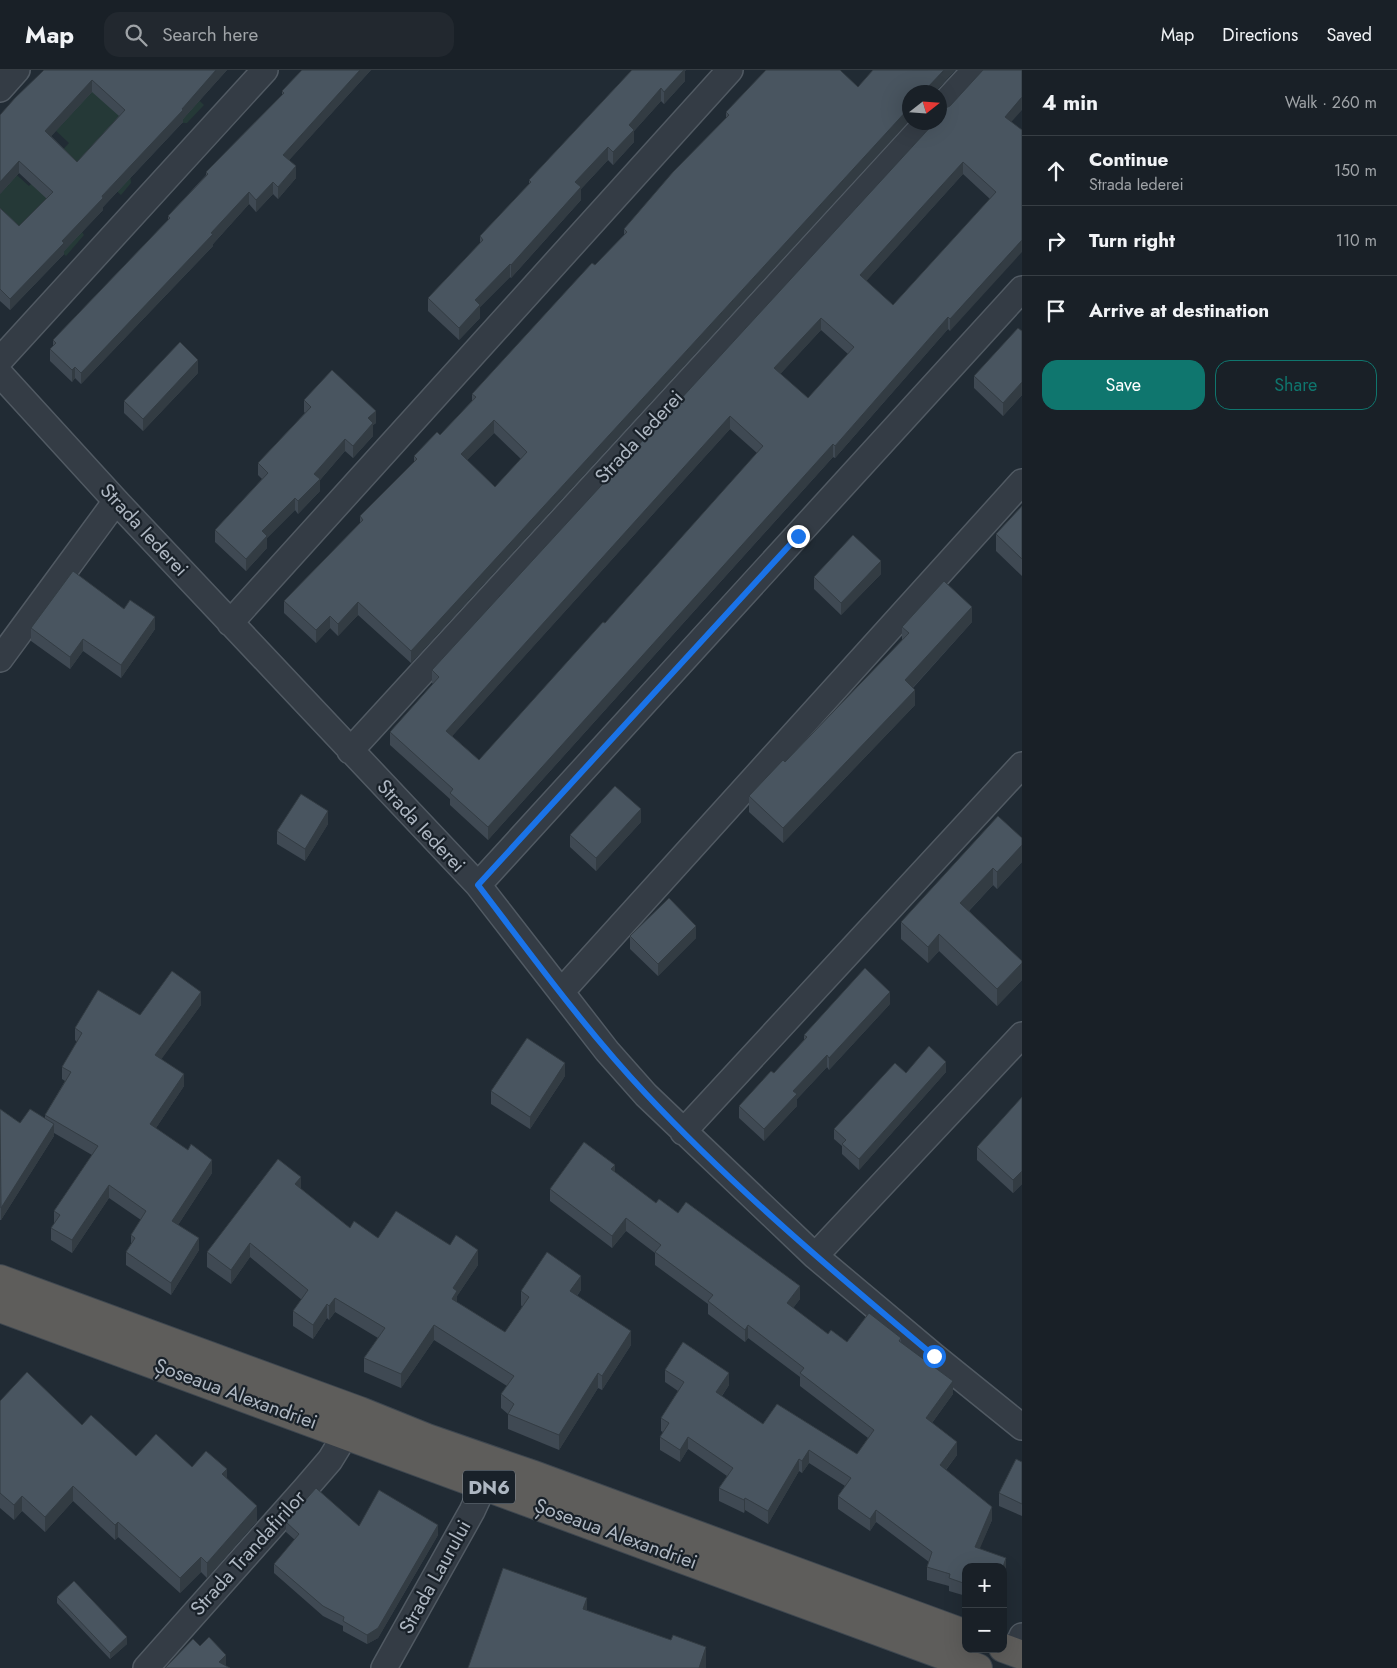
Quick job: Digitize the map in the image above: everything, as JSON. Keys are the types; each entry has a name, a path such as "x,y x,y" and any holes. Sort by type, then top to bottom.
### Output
{"highway":[{"name":"Șoseaua Alexandriei","path":"0,1279 360,1411 427,1438 534,1475 962,1633"},
{"name":"Șoseaua Alexandriei","path":"0,1308 978,1668"}],"street":[{"path":"0,89 17,70"},
{"path":"0,360 265,70"},
{"path":"230,622 730,70"},
{"path":"947,101 975,70"},
{"name":"Strada Iederei","path":"350,751 920,130"},
{"path":"478,885 1022,289"},
{"name":"Strada Iederei","path":"0,374 116,501 478,885 607,1051 683,1132 815,1256 934,1356 1022,1426"},
{"path":"561,992 1022,482"},
{"path":"0,659 116,501"},
{"path":"683,1132 1022,765"},
{"path":"815,1256 1022,1035"},
{"name":"Strada Trandafirilor","path":"146,1668 330,1460 346,1434"},
{"name":"Strada Laurului","path":"384,1668 484,1485"}],"green space":[{"path":"113,70 167,70 204,105 187,123 125,122 131,183 121,195 113,188 82,232 84,235 66,256 33,225 19,238 0,221 0,194 4,189 0,160 29,186 69,143 25,102"}],"building":[{"path":"44,70 216,70 183,110 62,241 64,243 10,299 0,289 0,208 19,226 53,192 19,161 0,182 0,115","holes":["92,80 125,110 77,162 45,131"]},
{"path":"302,70 360,70 283,155 296,166 278,187 273,182 256,200 249,192 211,233 213,234 81,373 75,367 72,370 50,349 56,343 53,340 170,218 168,216 208,174 206,172 284,93 282,91"},
{"path":"632,70 684,70 664,92 661,88 629,125 634,130 613,152 608,147 575,182 581,187 511,265 475,300 480,305 459,328 428,298 483,240 480,236 531,182 529,180"},
{"path":"766,70 840,70 858,87 873,70 944,70 930,85 902,85 902,116 411,651 358,602 338,624 330,616 316,630 284,601 363,520 360,516 417,459 414,456 437,432 440,435 476,397 472,394 592,263 595,265 627,232 624,229 673,172 729,115 726,112","holes":["494,420 527,452 495,487 461,454"]},
{"path":"983,70 1022,70 1022,97 1005,117 1022,130 1022,240 950,319 948,317 835,446 833,444 488,827 450,793 453,789 390,732 439,677 432,670 928,130 947,130 947,107","holes":["963,162 996,192 893,305 860,275","821,318 854,347 808,398 774,368","730,416 763,446 605,623 603,622 479,760 446,731"]},
{"path":"1018,328 1022,331 1022,382 1003,403 974,376"},
{"path":"180,342 198,360 143,419 124,401"},
{"path":"332,370 376,411 368,418 373,423 353,446 345,439 314,474 320,479 298,501 295,498 262,531 267,536 246,559 215,530 268,473 258,463 311,407 304,400"},
{"path":"1022,506 1022,559 996,534"},
{"path":"853,535 881,561 841,603 814,577"},
{"path":"73,571 124,609 130,600 155,617 121,665 83,639 70,657 31,628"},
{"path":"944,581 972,607 905,680 915,690 783,828 749,796 783,760 785,762 909,633 902,627"},
{"path":"615,786 641,809 596,858 570,835"},
{"path":"301,794 328,811 305,849 277,831"},
{"path":"998,816 1022,838 1022,845 997,872 993,868 960,903 1022,961 997,989 939,934 928,947 901,922"},
{"path":"669,898 696,926 658,964 630,936"},
{"path":"865,968 890,992 829,1058 827,1055 793,1091 797,1094 764,1129 739,1106 771,1071 774,1073 807,1037 804,1035"},
{"path":"172,971 201,992 155,1055 184,1074 150,1124 188,1150 191,1144 212,1160 172,1221 199,1238 171,1283 126,1252 135,1238 131,1235 146,1211 109,1185 72,1240 51,1228 60,1215 54,1211 98,1146 45,1115 71,1072 62,1067 82,1033 75,1028 98,990 140,1015"},
{"path":"527,1038 565,1063 530,1117 491,1091"},
{"path":"929,1046 946,1062 859,1159 842,1144 846,1140 834,1129 895,1063 906,1073"},
{"path":"1022,1097 1022,1171 1013,1180 977,1147"},
{"path":"0,1109 20,1123 30,1109 54,1124 1,1208"},
{"path":"584,1142 615,1165 611,1169 656,1203 659,1199 678,1213 686,1202 800,1286 787,1303 828,1334 831,1330 847,1342 869,1313 901,1338 899,1341 953,1381 926,1418 957,1442 940,1465 992,1507 975,1547 1006,1558 1004,1563 962,1563 962,1583 949,1578 950,1574 927,1567 932,1552 876,1510 870,1519 838,1496 851,1478 809,1450 802,1461 799,1459 768,1511 745,1498 744,1500 719,1488 733,1468 688,1437 680,1450 660,1437 669,1423 661,1418 684,1382 665,1370 683,1342 729,1373 716,1392 763,1424 777,1404 857,1454 874,1430 800,1373 804,1368 748,1325 745,1330 708,1301 713,1295 655,1252 661,1245 626,1218 612,1236 550,1189"},
{"path":"278,1159 301,1177 295,1184 350,1228 354,1221 378,1238 396,1211 450,1245 456,1235 478,1250 453,1288 457,1291 452,1299 505,1332 529,1297 521,1291 547,1252 581,1276 570,1291 631,1331 602,1376 598,1373 559,1435 508,1414 514,1404 501,1394 514,1376 434,1325 401,1374 364,1358 385,1328 335,1298 329,1306 327,1304 313,1325 293,1311 308,1290 250,1243 231,1270 207,1252"},
{"path":"27,1372 82,1425 91,1415 136,1456 156,1434 192,1467 206,1451 227,1469 222,1474 257,1506 207,1563 201,1557 180,1578 118,1522 115,1525 73,1486 45,1517 22,1496 14,1505 0,1493 0,1401"},
{"path":"1016,1459 1022,1462 1022,1504 999,1493"},
{"path":"316,1488 359,1526 379,1490 438,1525 378,1628 367,1635 343,1621 344,1617 323,1606 274,1564 299,1534 286,1522"},
{"path":"503,1568 587,1598 583,1609 671,1640 673,1635 706,1647 699,1668 468,1668"},
{"path":"74,1581 127,1637 110,1653 57,1597"},
{"path":"209,1637 226,1655 219,1662 230,1668 165,1668 193,1639 200,1646"}],"route":[{"path":"798,536 478,885 607,1051 646,1095 815,1256 934,1356"}]}
